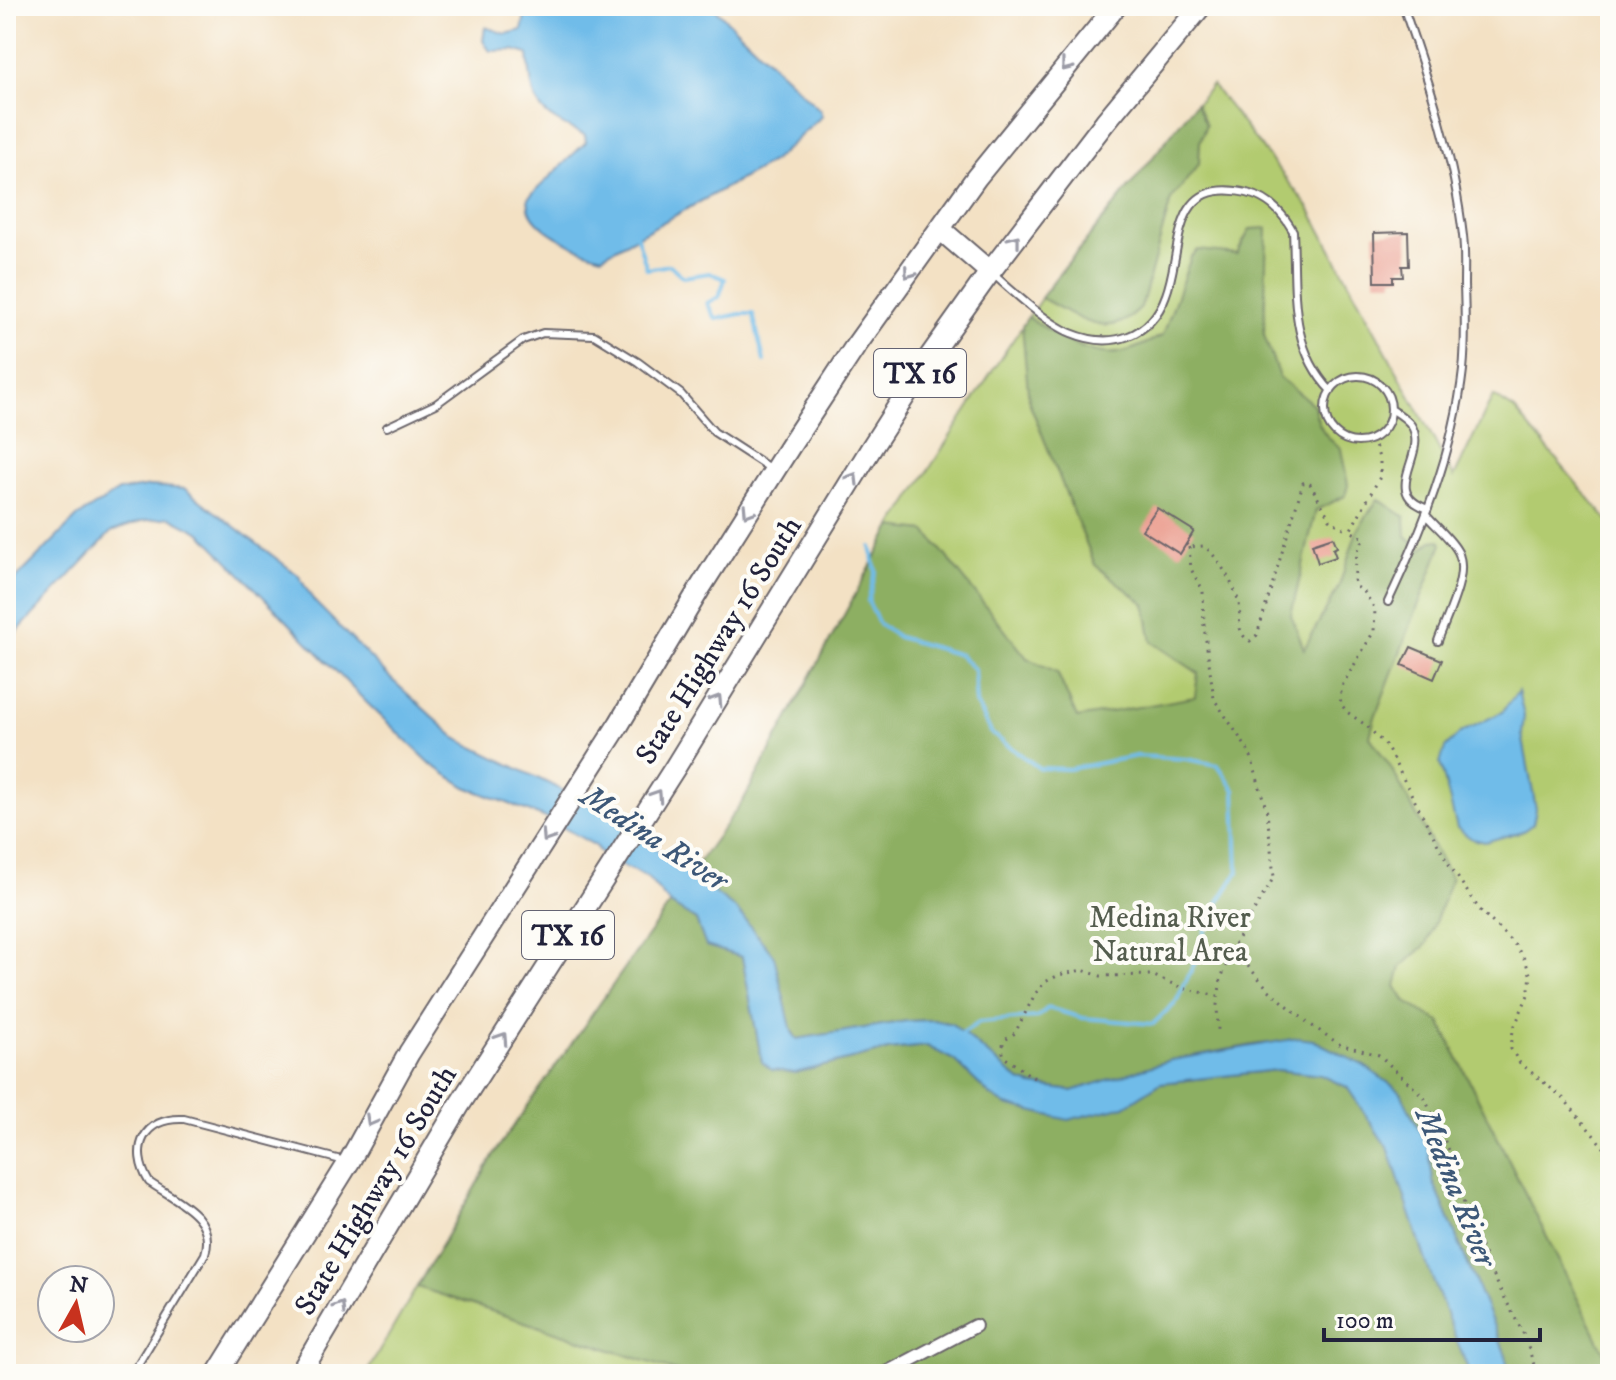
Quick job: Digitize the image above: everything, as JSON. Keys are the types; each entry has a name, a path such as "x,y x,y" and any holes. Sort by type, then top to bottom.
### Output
{"main road":[{"name":"State Highway 16 South","path":"217,1374 349,1162 409,1053 855,347 976,178 1116,6"},
{"name":"State Highway 16 South","path":"300,1374 460,1104 676,766 931,355 1105,122 1201,6"},
{"path":"940,229 990,272"}],"street":[{"path":"884,1374 975,1326"}],"lane":[{"path":"1388,602 1427,512 1441,470 1463,370 1465,313 1463,237 1439,112 1403,6"},
{"path":"990,272 1018,297 1069,333 1095,340 1118,340 1138,332 1157,318 1168,293 1178,232 1192,207 1214,192 1250,193 1269,202 1285,217 1293,231 1298,333 1306,357 1331,391"},
{"path":"387,427 436,404 523,340 543,333 594,335 681,394 714,432 774,471"},
{"path":"1362,376 1383,387 1391,409 1383,431 1373,439 1361,442 1349,441 1338,435 1325,414 1326,402 1339,382 1362,376"},
{"path":"1391,409 1405,418 1416,438 1405,488 1408,498 1427,512 1460,557 1462,575 1438,641"},
{"path":"132,1374 207,1246 208,1232 199,1218 149,1182 144,1174 140,1150 142,1137 153,1126 172,1118 184,1119 349,1162"}],"path":[{"path":"1350,531 1380,477 1380,461 1373,439"},
{"path":"1218,1030 1218,996 1232,948 1274,877 1267,812 1250,753 1214,699 1204,626 1203,591 1191,569 1187,546 1203,546 1214,555 1238,599 1239,627 1243,636 1250,641 1257,635 1303,483 1310,484 1331,521 1364,538 1357,553 1354,580 1375,609 1371,639 1343,684 1341,704 1377,734 1386,746 1446,860 1479,909 1515,945 1525,960 1531,976 1513,1030 1511,1049 1519,1062 1564,1099 1610,1155"},
{"path":"1232,948 1269,990 1308,1023 1339,1044 1379,1055 1424,1097 1456,1165 1466,1214 1524,1335 1537,1374"},
{"path":"1034,1078 1004,1057 1002,1048 1005,1040 1015,1033 1035,994 1045,982 1059,975 1082,970 1101,976 1152,975 1182,988 1218,996"}],"green space":[{"name":"Medina River Natural Area","path":"1212,85 1309,208 1454,477 1493,396 1515,410 1610,523 1610,1374 366,1374 496,1151 744,799 892,527 1000,359 1053,281"},
{"path":"1196,103 1206,124 1200,142 1199,164 1171,200 1141,308 1128,319 1104,325 1080,319 1041,298"},
{"path":"1267,228 1264,335 1279,377 1314,405 1323,430 1341,449 1348,485 1345,496 1316,510 1291,615 1304,649 1339,586 1357,531 1378,499 1405,517 1406,536 1422,549 1432,541 1440,540 1442,544 1370,737 1390,766 1451,879 1427,944 1401,967 1396,986 1406,1002 1440,1022 1610,1364 1610,1374 1508,1374 1506,1355 1433,1181 1429,1150 1400,1091 1363,1065 1313,1040 1259,1044 1171,1060 1073,1091 1020,1081 952,1024 934,1020 907,1021 797,1039 690,874 744,799 892,527 926,531 1027,658 1057,672 1077,718 1195,697 1198,673 1152,642 1145,604 1095,565 1029,402 1022,326 1028,317 1073,344 1103,353 1118,353 1142,345 1163,335 1191,257 1198,250 1237,254 1250,229"},
{"path":"670,904 696,920 706,946 742,957 762,1062 795,1073 888,1050 927,1046 954,1060 990,1095 1125,1106 1161,1083 1277,1070 1321,1075 1347,1087 1389,1150 1429,1270 1470,1374 685,1374 417,1287 496,1151"}],"water":[{"path":"527,6 712,6 820,110 822,116 772,162 602,256 583,250 542,226 530,211 528,198 586,142 585,135 556,121 540,106 532,86 528,54 514,50 490,51 483,41 485,27 506,34 522,30"},
{"path":"151,486 185,489 298,575 314,601 389,677 457,739 612,814 737,910 774,956 792,1032 797,1039 907,1021 934,1020 952,1024 1020,1081 1072,1091 1171,1060 1298,1038 1313,1040 1363,1065 1400,1091 1429,1150 1433,1181 1506,1355 1508,1374 1470,1374 1429,1270 1389,1150 1347,1087 1321,1075 1277,1070 1161,1083 1125,1106 1068,1120 1006,1105 990,1095 954,1060 927,1046 888,1050 795,1073 772,1070 762,1062 742,957 706,946 696,920 670,904 647,877 605,858 594,845 546,818 466,787 432,765 201,533 170,517 142,521 111,532 12,637 6,648 6,589 77,517 119,491"},
{"path":"1518,691 1524,716 1522,734 1536,809 1533,824 1523,831 1485,842 1472,839 1457,828 1440,763 1445,748 1460,733 1502,712"}],"building":[{"path":"1408,232 1409,266 1402,266 1403,277 1393,277 1393,282 1375,282 1374,233"},
{"path":"1157,508 1194,531 1180,554 1142,530"},
{"path":"1333,537 1337,547 1333,549 1336,557 1318,563 1312,544"},
{"path":"1411,647 1442,660 1434,679 1402,665"}],"waterway":[{"path":"636,234 647,269 670,265 683,277 710,273 725,279 719,297 707,303 716,319 753,314 764,361"},
{"path":"871,547 876,571 868,601 879,624 898,637 960,655 974,669 976,704 992,734 1039,768 1069,769 1137,756 1186,759 1218,765 1235,790 1238,872 1211,914 1195,962 1176,1002 1153,1024 1083,1018 1048,1008 1037,1017 979,1022 958,1036"}],"water label":[{"name":"Medina River","path":"655,837"},
{"name":"Medina River","path":"1457,1187"}]}
